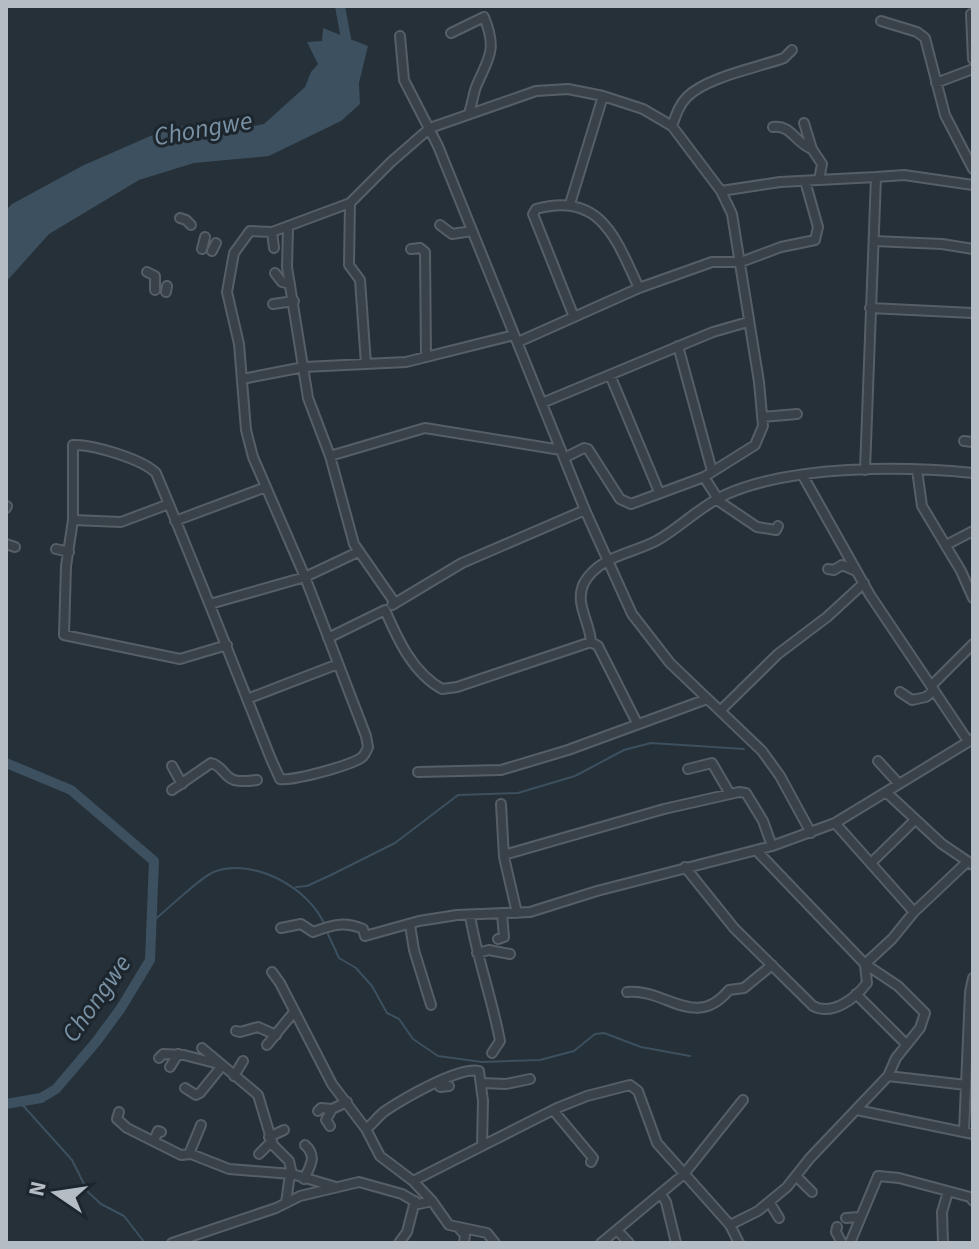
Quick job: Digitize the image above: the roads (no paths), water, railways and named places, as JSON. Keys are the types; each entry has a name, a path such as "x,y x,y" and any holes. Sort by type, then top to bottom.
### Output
{"street":[{"path":"971,14 973,59"},
{"path":"451,33 484,17 489,34 491,59 477,86 469,113"},
{"path":"881,21 917,32 925,38 945,115 973,169"},
{"path":"400,36 404,80 430,128 585,510 632,614 649,640 771,763 811,833"},
{"path":"672,126 678,109 702,85 784,58 792,50"},
{"path":"936,83 973,69"},
{"path":"227,645 180,659 64,635 63,613 73,520 72,451 76,443 150,467 156,473 227,645 273,768 280,779 307,776 360,758 368,747 366,736 305,577 253,457 246,430 239,344 226,270 241,234 288,228 350,203 430,128 536,91 568,89 603,96 643,109 672,126 721,191 732,214 759,382 762,417 760,437 755,445 708,474 631,504 617,495 588,449 584,448 562,454 425,428 330,456"},
{"path":"570,204 603,96"},
{"path":"804,123 812,149 822,164 819,180"},
{"path":"773,127 788,129 803,146 812,149"},
{"path":"721,191 805,181 904,175 973,185"},
{"path":"865,470 876,177"},
{"path":"242,379 304,367 406,362 516,338 712,262 741,262 781,247 815,240 818,227 805,181"},
{"path":"350,203 349,265 360,280 366,364"},
{"path":"574,317 534,210 570,204 595,214 611,232 639,288"},
{"path":"180,218 192,227"},
{"path":"440,225 452,234 472,231"},
{"path":"288,228 287,267 308,398 330,456 358,552 395,603"},
{"path":"272,232 274,248"},
{"path":"202,249 205,237"},
{"path":"874,241 942,244 973,249"},
{"path":"411,249 420,248 425,252 426,357"},
{"path":"147,272 155,276 155,290"},
{"path":"275,273 282,282 290,284"},
{"path":"229,298 240,297"},
{"path":"273,304 294,301"},
{"path":"870,308 973,313"},
{"path":"542,403 713,332 748,322"},
{"path":"678,346 708,474 718,499 757,527 776,530 778,526"},
{"path":"610,375 659,492"},
{"path":"762,417 797,414"},
{"path":"591,642 580,603 584,583 607,560 655,541 718,499 772,480 803,476 865,470 973,473"},
{"path":"917,470 922,506 973,598"},
{"path":"281,928 301,924 313,932 333,924 352,924 363,929 365,936 457,915 517,913 562,904 597,891 776,845 811,833 835,823 971,740 864,583 803,476"},
{"path":"175,521 266,487"},
{"path":"73,520 121,522 169,504"},
{"path":"328,638 385,610 462,563 585,510"},
{"path":"946,545 973,531"},
{"path":"56,549 69,552"},
{"path":"210,604 305,577 358,552"},
{"path":"828,569 834,570 842,565 857,571"},
{"path":"721,710 778,654 827,617 864,583"},
{"path":"385,610 398,641 420,672 442,689 457,687 591,642 598,646 637,723"},
{"path":"900,692 912,700 926,697 973,644"},
{"path":"247,699 338,664"},
{"path":"418,772 501,770 568,750 707,699"},
{"path":"878,761 899,784"},
{"path":"172,790 211,763 221,766 229,778 257,780"},
{"path":"688,769 712,763 730,794"},
{"path":"172,766 182,784"},
{"path":"865,964 892,939 914,912 970,863 942,844 886,792"},
{"path":"504,855 664,809 746,793 776,845 773,866"},
{"path":"501,804 504,855 517,913"},
{"path":"872,862 915,820"},
{"path":"835,823 914,912"},
{"path":"730,1225 770,1203 857,1110 888,1076 906,1044 920,1028 925,1013 898,986 865,964 756,850"},
{"path":"685,867 734,928 813,1006 823,1011 831,1010 856,994 867,983 865,964"},
{"path":"498,939 504,937 505,931 502,914"},
{"path":"470,916 500,1041 492,1053"},
{"path":"410,925 414,950 431,1005"},
{"path":"477,953 489,950 510,954"},
{"path":"627,992 639,991 698,1010 718,1003 729,990 744,988 772,965"},
{"path":"272,972 324,1071 366,1129 380,1156 413,1181 445,1221 487,1233 495,1243"},
{"path":"857,1110 968,1133 966,1085 973,978"},
{"path":"856,994 906,1044"},
{"path":"267,1045 294,1012"},
{"path":"236,1031 258,1027 276,1035"},
{"path":"202,1048 258,1095 270,1139 289,1161 291,1174 286,1203"},
{"path":"159,1058 163,1054 178,1054 221,1066"},
{"path":"170,1067 178,1054"},
{"path":"234,1076 243,1061"},
{"path":"185,1088 196,1095 200,1093 221,1066"},
{"path":"366,1129 381,1113 456,1072 473,1069 479,1071 482,1083 482,1146"},
{"path":"888,1076 966,1085"},
{"path":"482,1083 506,1084 530,1079"},
{"path":"437,1082 440,1087 449,1086"},
{"path":"413,1181 553,1110 626,1085 638,1091 657,1143 730,1225 739,1243"},
{"path":"601,1243 684,1174 743,1100"},
{"path":"318,1111 347,1102"},
{"path":"330,1126 326,1120 332,1109"},
{"path":"553,1110 593,1158 591,1162"},
{"path":"119,1112 117,1119 127,1128 181,1155 189,1154 229,1169 291,1174 337,1187"},
{"path":"189,1154 201,1125"},
{"path":"259,1154 270,1139 284,1130"},
{"path":"154,1141 158,1131 161,1132"},
{"path":"304,1179 313,1162 313,1156 305,1145"},
{"path":"796,1176 812,1192"},
{"path":"850,1243 878,1176 899,1178 972,1197"},
{"path":"172,1243 286,1203 359,1182 402,1194 419,1204 432,1201"},
{"path":"943,1243 940,1229 948,1192"},
{"path":"661,1194 666,1202 676,1243"},
{"path":"399,1243 407,1232 415,1201"},
{"path":"770,1203 779,1218"},
{"path":"846,1218 859,1217"},
{"path":"457,1226 465,1235 464,1243"},
{"path":"837,1227 836,1232 842,1243"},
{"path":"617,1230 629,1243"}],"water":[{"path":"323,28 368,46 359,83 360,104 341,121 269,156 194,163 139,180 49,234 6,282 6,210 12,204 84,165 155,134 186,125 232,130 264,124 305,87 318,64 307,42 322,41"}],"waterway":[{"name":"Chongwe","path":"340,6 346,39 342,52"},
{"path":"296,887 307,886 395,843 458,795 518,793 575,776 624,750 651,743 744,749"},
{"name":"Chongwe","path":"6,763 71,790 154,861 150,960 121,1008 56,1089 41,1098 6,1104"},
{"path":"152,922 202,879 216,871 231,868 264,873 295,889 318,912 325,926"},
{"path":"327,932 339,958 356,968 372,986 387,1013 399,1019 413,1039 438,1056 482,1062 540,1060 574,1051 595,1034 604,1033 641,1047 690,1056"},
{"path":"19,1101 72,1160 88,1192 101,1204 124,1216 145,1243"}]}
